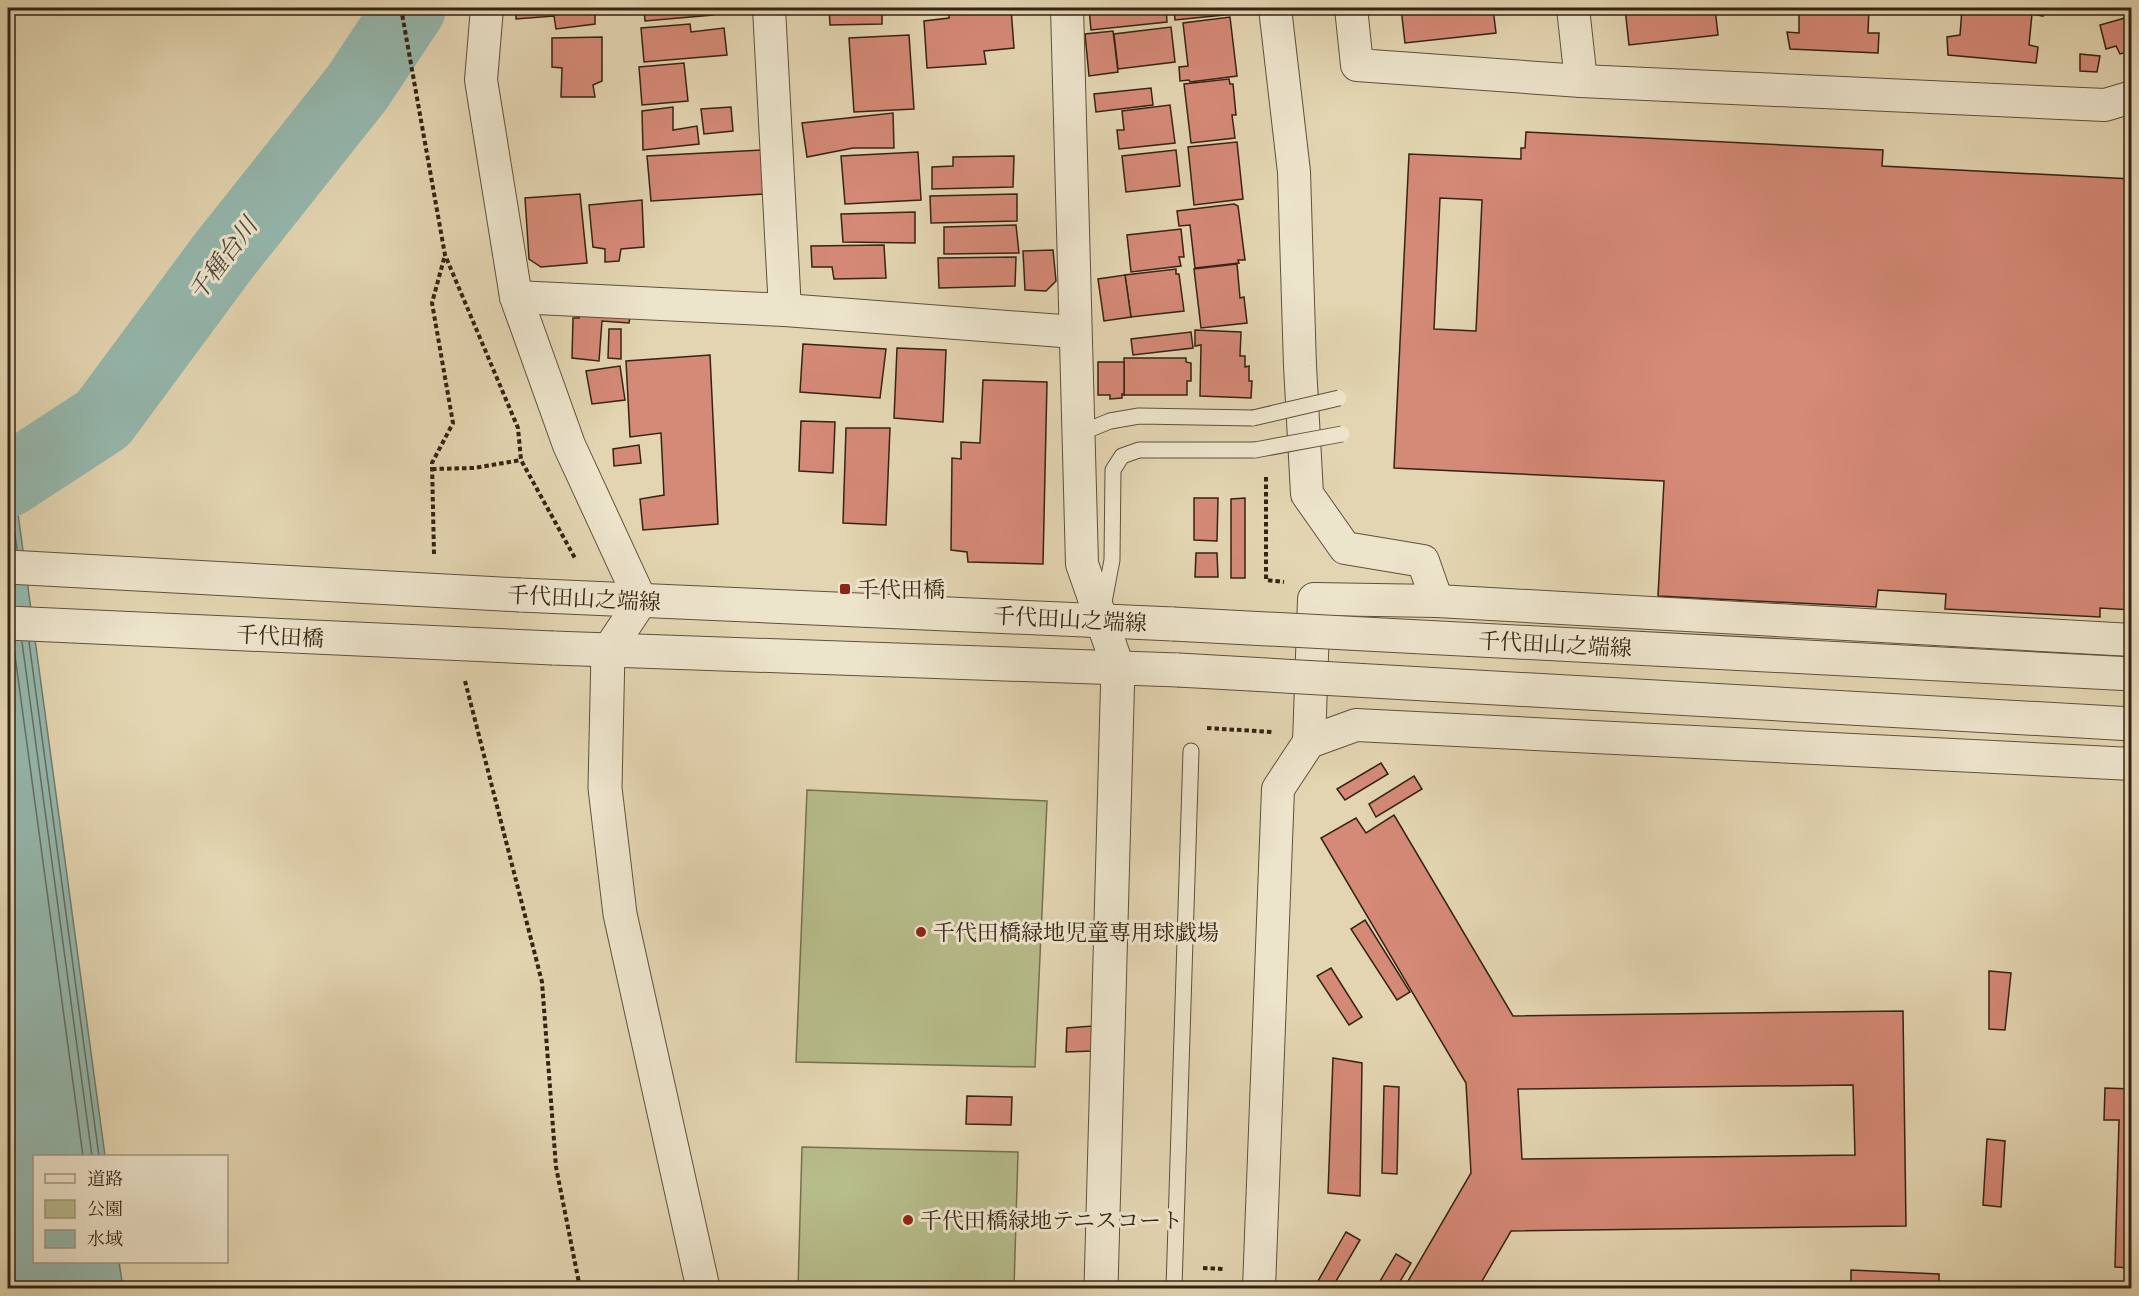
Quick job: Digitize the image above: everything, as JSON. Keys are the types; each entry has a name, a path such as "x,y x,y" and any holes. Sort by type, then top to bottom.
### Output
{"street":[{"path":"487,8 480,80 516,297 569,445 641,601 608,651 605,788 620,914 703,1288"},
{"path":"769,8 785,310"},
{"path":"1067,8 1082,564 1118,666 1101,1288"},
{"path":"1275,8 1294,172 1300,366 1307,494 1344,548 1423,561 1437,602"},
{"path":"1351,8 1357,65 1581,81 2105,105 2132,97"},
{"path":"1573,8 1581,81"},
{"path":"516,297 785,310 1075,332"},
{"name":"千代田山之端線","path":"8,567 520,595 1101,620 2132,674"},
{"path":"1259,1279 1278,789 1309,742 1314,599 1437,602 2132,640"},
{"name":"千代田橋","path":"8,623 553,648"},
{"name":"千代田山之端線","path":"553,648 1118,666 2132,724"},
{"path":"1309,742 1356,725 2132,764"}],"lane":[{"path":"1078,434 1110,421 1139,416 1253,418 1339,398"},
{"path":"1101,620 1112,560 1113,470 1122,456 1139,450 1255,450 1342,434"},
{"path":"1174,1288 1191,751"}],"path":[{"path":"401,8 445,255 518,428 521,460 596,598"},
{"path":"434,558 432,463 453,423 432,303 445,255"},
{"path":"432,469 474,468 521,460"},
{"path":"463,673 542,982 556,1167 580,1288"},
{"path":"1207,728 1276,732"},
{"path":"1174,1268 1259,1279"}],"green space":[{"name":"千代田橋緑地児童専用球戯場","path":"807,790 1047,801 1035,1067 796,1062"},
{"name":"千代田橋緑地テニスコート","path":"802,1147 1018,1152 1014,1288 798,1288"}],"water":[{"path":"8,440 105,1155 33,1155 33,1263 119,1263 123,1288 8,1288"}],"building":[{"path":"516,8 595,8 595,24 556,29 554,16 516,19"},
{"path":"644,8 712,8 713,15 645,21"},
{"path":"804,8 823,8 823,14 804,14"},
{"path":"829,8 882,8 882,24 830,25"},
{"path":"949,8 1011,8 1014,48 984,51 986,64 927,68 924,21 949,18"},
{"path":"1089,8 1166,8 1167,22 1091,30"},
{"path":"1174,8 1233,8 1234,14 1175,20"},
{"path":"1401,8 1493,8 1496,33 1405,43"},
{"path":"1625,8 1715,8 1718,35 1629,45"},
{"path":"1799,8 1869,8 1868,33 1879,33 1878,53 1790,49 1787,32 1799,33"},
{"path":"1948,8 2044,8 2043,16 2032,14 2029,45 2038,47 2036,63 1948,55 1947,37 1960,35 1962,9"},
{"path":"2132,16 2132,51 2120,54 2116,46 2106,49 2100,25"},
{"path":"1230,17 1237,76 1190,82 1189,80 1180,81 1179,67 1188,66 1183,23"},
{"path":"690,24 691,32 724,28 727,55 644,62 641,28"},
{"path":"1171,27 1175,62 1118,69 1114,34"},
{"path":"1113,31 1118,72 1089,76 1085,34"},
{"path":"909,35 914,109 854,112 849,38"},
{"path":"602,37 602,81 593,85 595,97 561,97 562,68 552,67 552,38"},
{"path":"2080,54 2100,56 2097,72 2080,71"},
{"path":"684,63 688,101 642,105 639,67"},
{"path":"1229,79 1230,84 1233,84 1236,115 1232,115 1235,138 1191,143 1184,84"},
{"path":"1151,88 1153,105 1096,112 1094,94"},
{"path":"1170,105 1175,143 1119,149 1117,130 1124,130 1122,111"},
{"path":"673,107 673,130 697,126 699,144 643,150 642,111"},
{"path":"731,107 733,131 704,134 701,109"},
{"path":"893,113 894,148 853,148 807,157 802,123"},
{"path":"1526,132 1883,150 1882,166 2132,179 2132,610 2100,608 2100,617 1945,609 1946,594 1878,590 1876,607 1658,596 1664,481 1394,468 1409,154 1521,159 1521,148 1525,148","holes":["1440,198 1482,200 1476,331 1434,329"]},
{"path":"1237,142 1243,199 1194,205 1188,147"},
{"path":"762,150 765,194 651,201 647,156"},
{"path":"1176,150 1180,186 1126,192 1122,156"},
{"path":"918,152 921,200 845,204 841,156"},
{"path":"1014,156 1013,187 932,189 932,167 953,166 953,157"},
{"path":"580,194 587,263 541,267 529,259 525,198"},
{"path":"1017,194 1017,221 931,223 930,196"},
{"path":"642,200 644,247 621,249 619,261 605,262 605,249 593,247 589,205"},
{"path":"1234,204 1238,206 1245,260 1238,260 1239,263 1195,268 1190,225 1179,226 1177,211"},
{"path":"915,212 915,243 843,242 841,214"},
{"path":"1016,225 1019,253 944,254 944,227"},
{"path":"1181,229 1184,257 1179,257 1181,266 1131,272 1127,235"},
{"path":"884,245 886,278 834,279 832,267 812,267 811,246"},
{"path":"1053,250 1056,281 1046,291 1025,290 1023,251"},
{"path":"1016,257 1015,286 939,288 938,258"},
{"path":"1237,264 1240,298 1244,297 1247,323 1201,328 1194,269"},
{"path":"1176,269 1176,274 1179,274 1184,311 1131,317 1125,275"},
{"path":"1125,275 1131,317 1104,321 1098,279"},
{"path":"580,313 630,316 629,323 602,321 599,361 572,358 573,318 579,318"},
{"path":"609,329 621,329 621,359 608,358"},
{"path":"1195,330 1241,332 1240,356 1245,356 1245,367 1249,366 1249,381 1252,381 1251,398 1200,396 1201,345 1195,346"},
{"path":"1191,332 1193,348 1133,355 1131,339"},
{"path":"803,344 886,349 880,398 800,392"},
{"path":"897,348 946,350 943,422 894,418"},
{"path":"710,355 718,524 643,530 640,499 664,495 661,433 630,437 626,361"},
{"path":"1124,358 1186,358 1186,362 1191,363 1191,381 1187,381 1187,395 1124,395"},
{"path":"1098,362 1124,362 1124,395 1122,394 1122,398 1110,399 1110,395 1098,395"},
{"path":"620,366 625,400 592,404 586,371"},
{"path":"983,380 1047,382 1043,564 968,562 967,552 951,550 952,458 961,459 961,442 980,443"},
{"path":"801,421 835,422 833,473 799,471"},
{"path":"846,428 890,428 886,525 843,523"},
{"path":"639,445 641,463 614,466 613,449"},
{"path":"1194,498 1218,498 1217,541 1194,540"},
{"path":"1245,498 1245,578 1231,578 1231,499"},
{"path":"1196,553 1217,553 1218,577 1195,577"},
{"path":"1381,763 1388,774 1345,800 1337,789"},
{"path":"1414,776 1422,789 1376,817 1369,804"},
{"path":"1394,815 1513,1016 1903,1011 1906,1226 1511,1231 1478,1288 1404,1288 1471,1173 1466,1083 1321,838 1356,818 1366,833","holes":["1853,1085 1855,1155 1522,1159 1518,1089"]},
{"path":"1365,920 1410,992 1397,1000 1351,929"},
{"path":"1331,968 1362,1017 1349,1025 1317,976"},
{"path":"1989,971 2011,973 2005,1030 1989,1029"},
{"path":"1092,1026 1092,1051 1066,1052 1067,1028"},
{"path":"1333,1058 1362,1063 1360,1196 1328,1193"},
{"path":"1384,1086 1399,1087 1397,1174 1382,1173"},
{"path":"2105,1088 2132,1089 2132,1268 2115,1267 2119,1120 2104,1120"},
{"path":"967,1096 1012,1097 1011,1125 966,1124"},
{"path":"1987,1139 2005,1141 2001,1207 1983,1205"},
{"path":"1346,1232 1360,1240 1332,1288 1314,1288"},
{"path":"1396,1254 1411,1263 1396,1288 1376,1288"},
{"path":"1851,1270 1939,1274 1939,1288 1851,1286"}],"waterway":[{"name":"千種台川","path":"8,481 103,419 222,258 357,88 410,8"}],"place":[{"name":"千代田橋","path":"845,589"},
{"name":"千代田橋緑地児童専用球戯場","path":"921,932"},
{"name":"千代田橋緑地テニスコート","path":"908,1220"}]}
